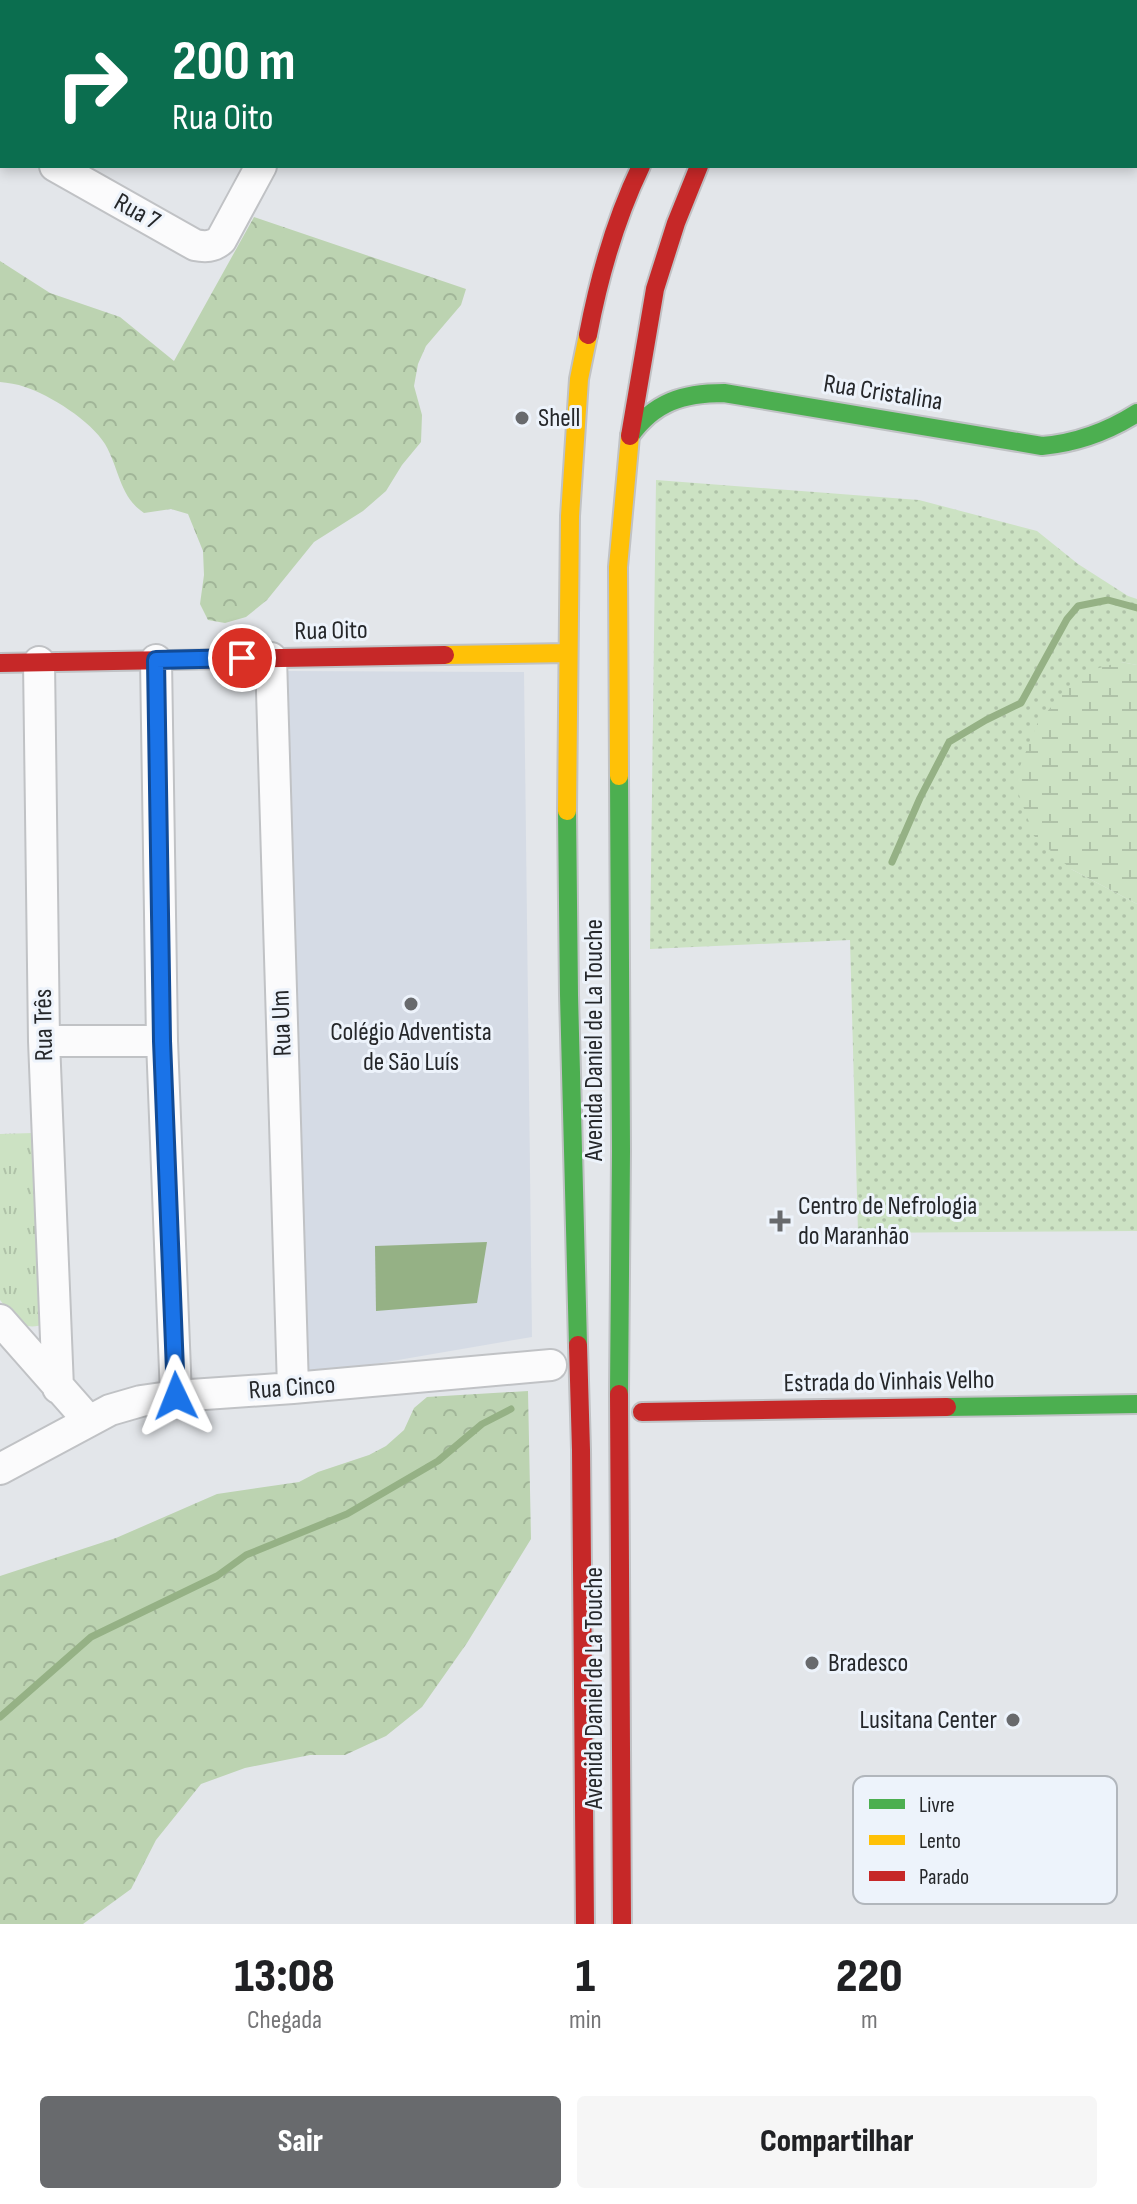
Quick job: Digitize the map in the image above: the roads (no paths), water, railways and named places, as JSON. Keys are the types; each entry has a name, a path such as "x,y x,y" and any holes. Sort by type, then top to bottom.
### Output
{"main road":[{"path":"630,189 634,168"},
{"name":"Avenida Daniel de La Touche","path":"585,1924 581,1450 569,995 567,653 570,516 579,379 598,283 640,168"},
{"name":"Avenida Daniel de La Touche","path":"622,1924 618,1454 621,1151 618,567 630,436 655,289 676,223 698,168"},
{"name":"Rua Cristalina","path":"630,436 653,409 674,399 710,393 1042,446 1093,437 1137,413"},
{"name":"Rua Oito","path":"0,663 567,653"},
{"path":"556,1209 569,995"},
{"path":"621,1151 637,1351"},
{"name":"Estrada do Vinhais Velho","path":"642,1412 1137,1404"}],"street":[{"name":"Rua 7","path":"59,168 195,245 204,247 221,240 260,168"},
{"name":"Rua Um","path":"271,658 293,1388"},
{"path":"156,660 162,1041 176,1396"},
{"name":"Rua Três","path":"39,662 44,1041 58,1388"},
{"path":"44,1041 162,1041"},
{"path":"0,1320 89,1421"},
{"name":"Rua Cinco","path":"0,1469 110,1410 141,1401 551,1365"}],"waterway":[{"path":"892,862 949,742 1021,703 1067,619 1078,606 1108,600 1137,608"},
{"path":"0,1717 91,1637 217,1576 246,1555 347,1514 438,1461 482,1424 511,1409"}],"place":[{"name":"Shell","path":"522,418"},
{"name":"Colégio Adventista de São Luís","path":"411,1004"},
{"name":"Centro de Nefrologia do Maranhão","path":"780,1221"},
{"name":"Bradesco","path":"812,1663"},
{"name":"Lusitana Center","path":"1013,1720"}]}
